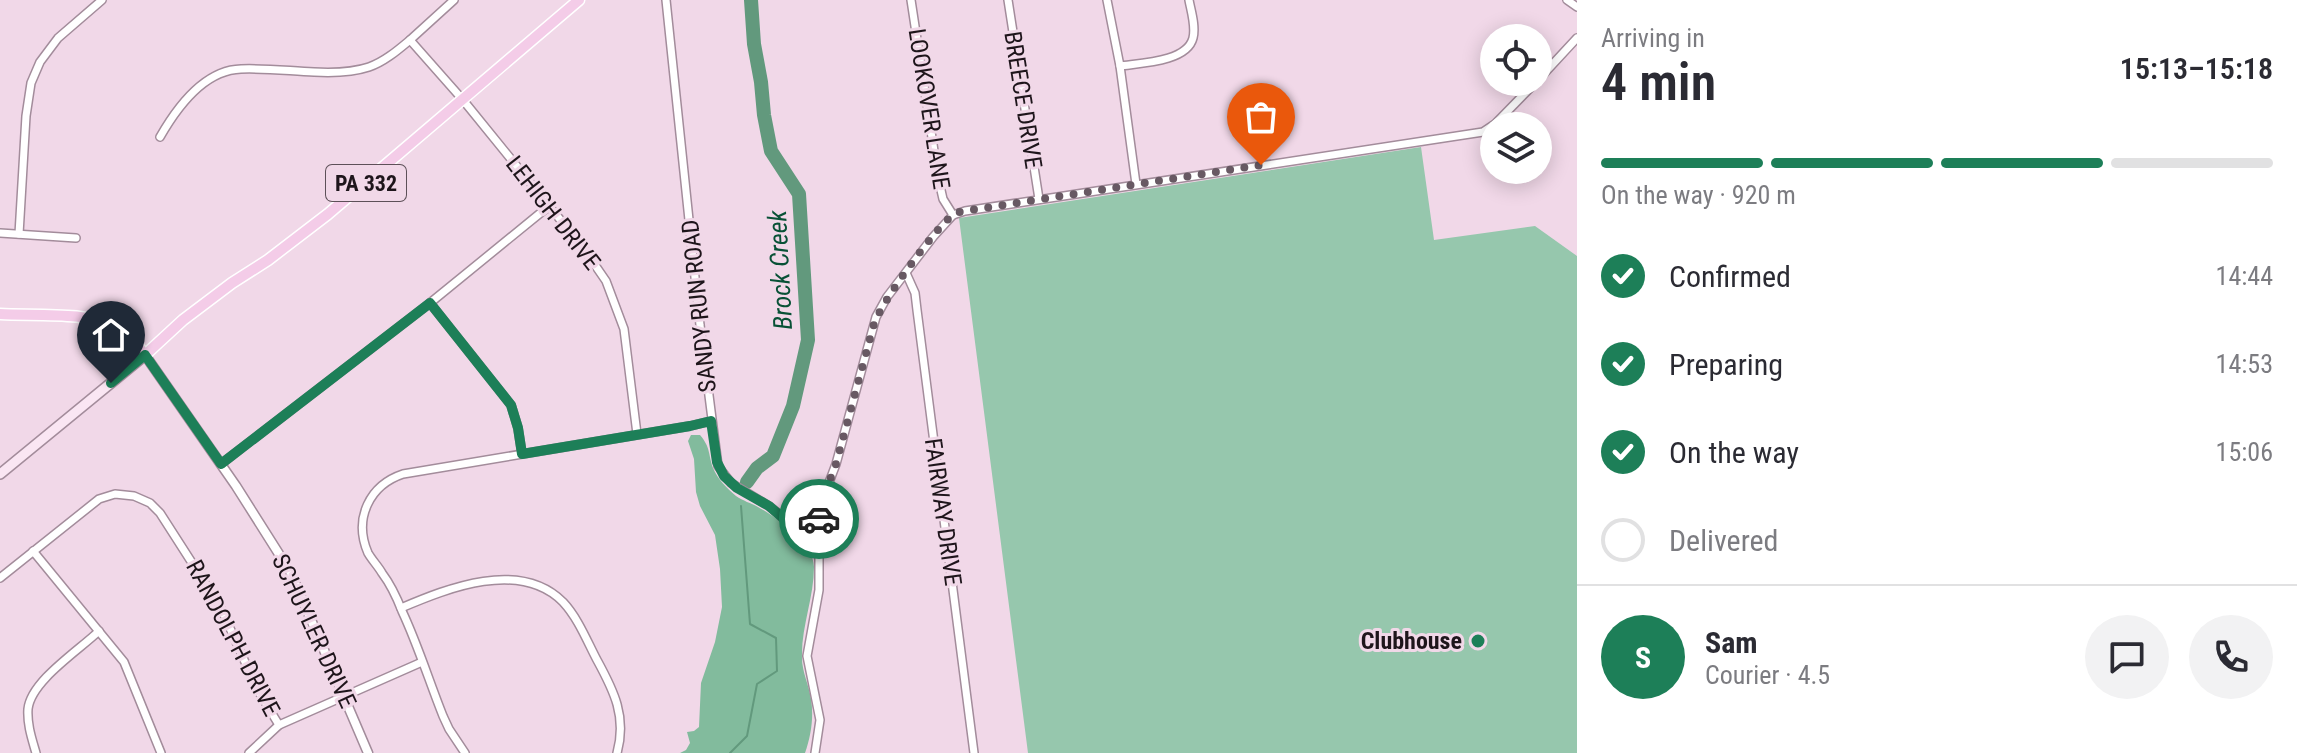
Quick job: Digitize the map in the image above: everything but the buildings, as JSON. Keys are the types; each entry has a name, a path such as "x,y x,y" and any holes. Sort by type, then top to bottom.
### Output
{"main road":[{"name":"PA 332","path":"145,355 183,320 328,214 579,0"},
{"path":"0,314 83,318 107,323 127,334 145,355 0,474"}],"street":[{"path":"19,234 31,83 40,62 58,38 102,0"},
{"name":"SANDY RUN ROAD","path":"666,0 717,462 724,476 737,488 769,506 812,543"},
{"name":"LOOKOVER LANE","path":"911,0 940,188 953,215"},
{"name":"BREECE DRIVE","path":"1008,0 1039,199"},
{"path":"1107,0 1120,66 1136,184"},
{"path":"1120,66 1157,61 1187,49 1193,38 1189,0"},
{"path":"1567,0 1577,7"},
{"path":"160,137 173,113 217,75 239,69 339,73 369,67 410,40 450,1"},
{"path":"1552,65 1577,38"},
{"name":"LEHIGH DRIVE","path":"410,40 463,100 597,266 618,307 627,345 637,434"},
{"path":"815,753 820,720 807,656 821,560 812,543 819,529 822,501 836,464 876,317 887,297 953,215 1039,199 1483,132 1522,96"},
{"path":"221,464 430,303 549,206"},
{"path":"0,233 76,238"},
{"name":"FAIRWAY DRIVE","path":"906,273 915,293 974,753"},
{"path":"430,303 511,405 522,454"},
{"name":"SCHUYLER DRIVE","path":"145,355 221,464 291,573 368,753"},
{"path":"465,753 449,729 390,585 366,546 364,513 371,496 385,482 403,474 711,421"},
{"name":"RANDOLPH DRIVE","path":"0,578 99,499 125,494 150,503 160,513 215,598 257,689 279,725"},
{"path":"33,551 116,651 128,670 161,753"},
{"path":"401,608 452,588 502,580 523,581 553,594 563,602 577,623 613,689 621,725 617,753"},
{"path":"36,753 28,714 31,697 40,682 99,631"},
{"path":"249,753 279,725 422,662"}],"green space":[{"path":"1421,147 1434,240 1535,226 1577,256 1577,753 1028,753 959,218"},
{"path":"691,435 700,435 704,440 715,472 726,487 784,524 801,540 812,558 813,579 802,646 802,663 812,713 805,753 680,753 690,743 687,732 699,727 701,683 715,642 722,607 715,535 696,492 694,459 688,441"}],"waterway":[{"name":"Brock Creek","path":"747,482 757,468 773,456 793,406 808,340 799,194 771,151 754,44 751,0"},
{"name":"Brock Creek","path":"730,753 747,736 757,684 777,671 776,638 750,624 741,506"}],"way so far":[{"path":"819,519 881,307 953,215 1261,165"}],"place":[{"name":"Clubhouse","path":"1478,641"}],"route":[{"path":"111,383 145,355 221,464 430,303 511,405 522,454 711,421 718,466 731,483 769,506 812,543 819,529 819,519"}]}
